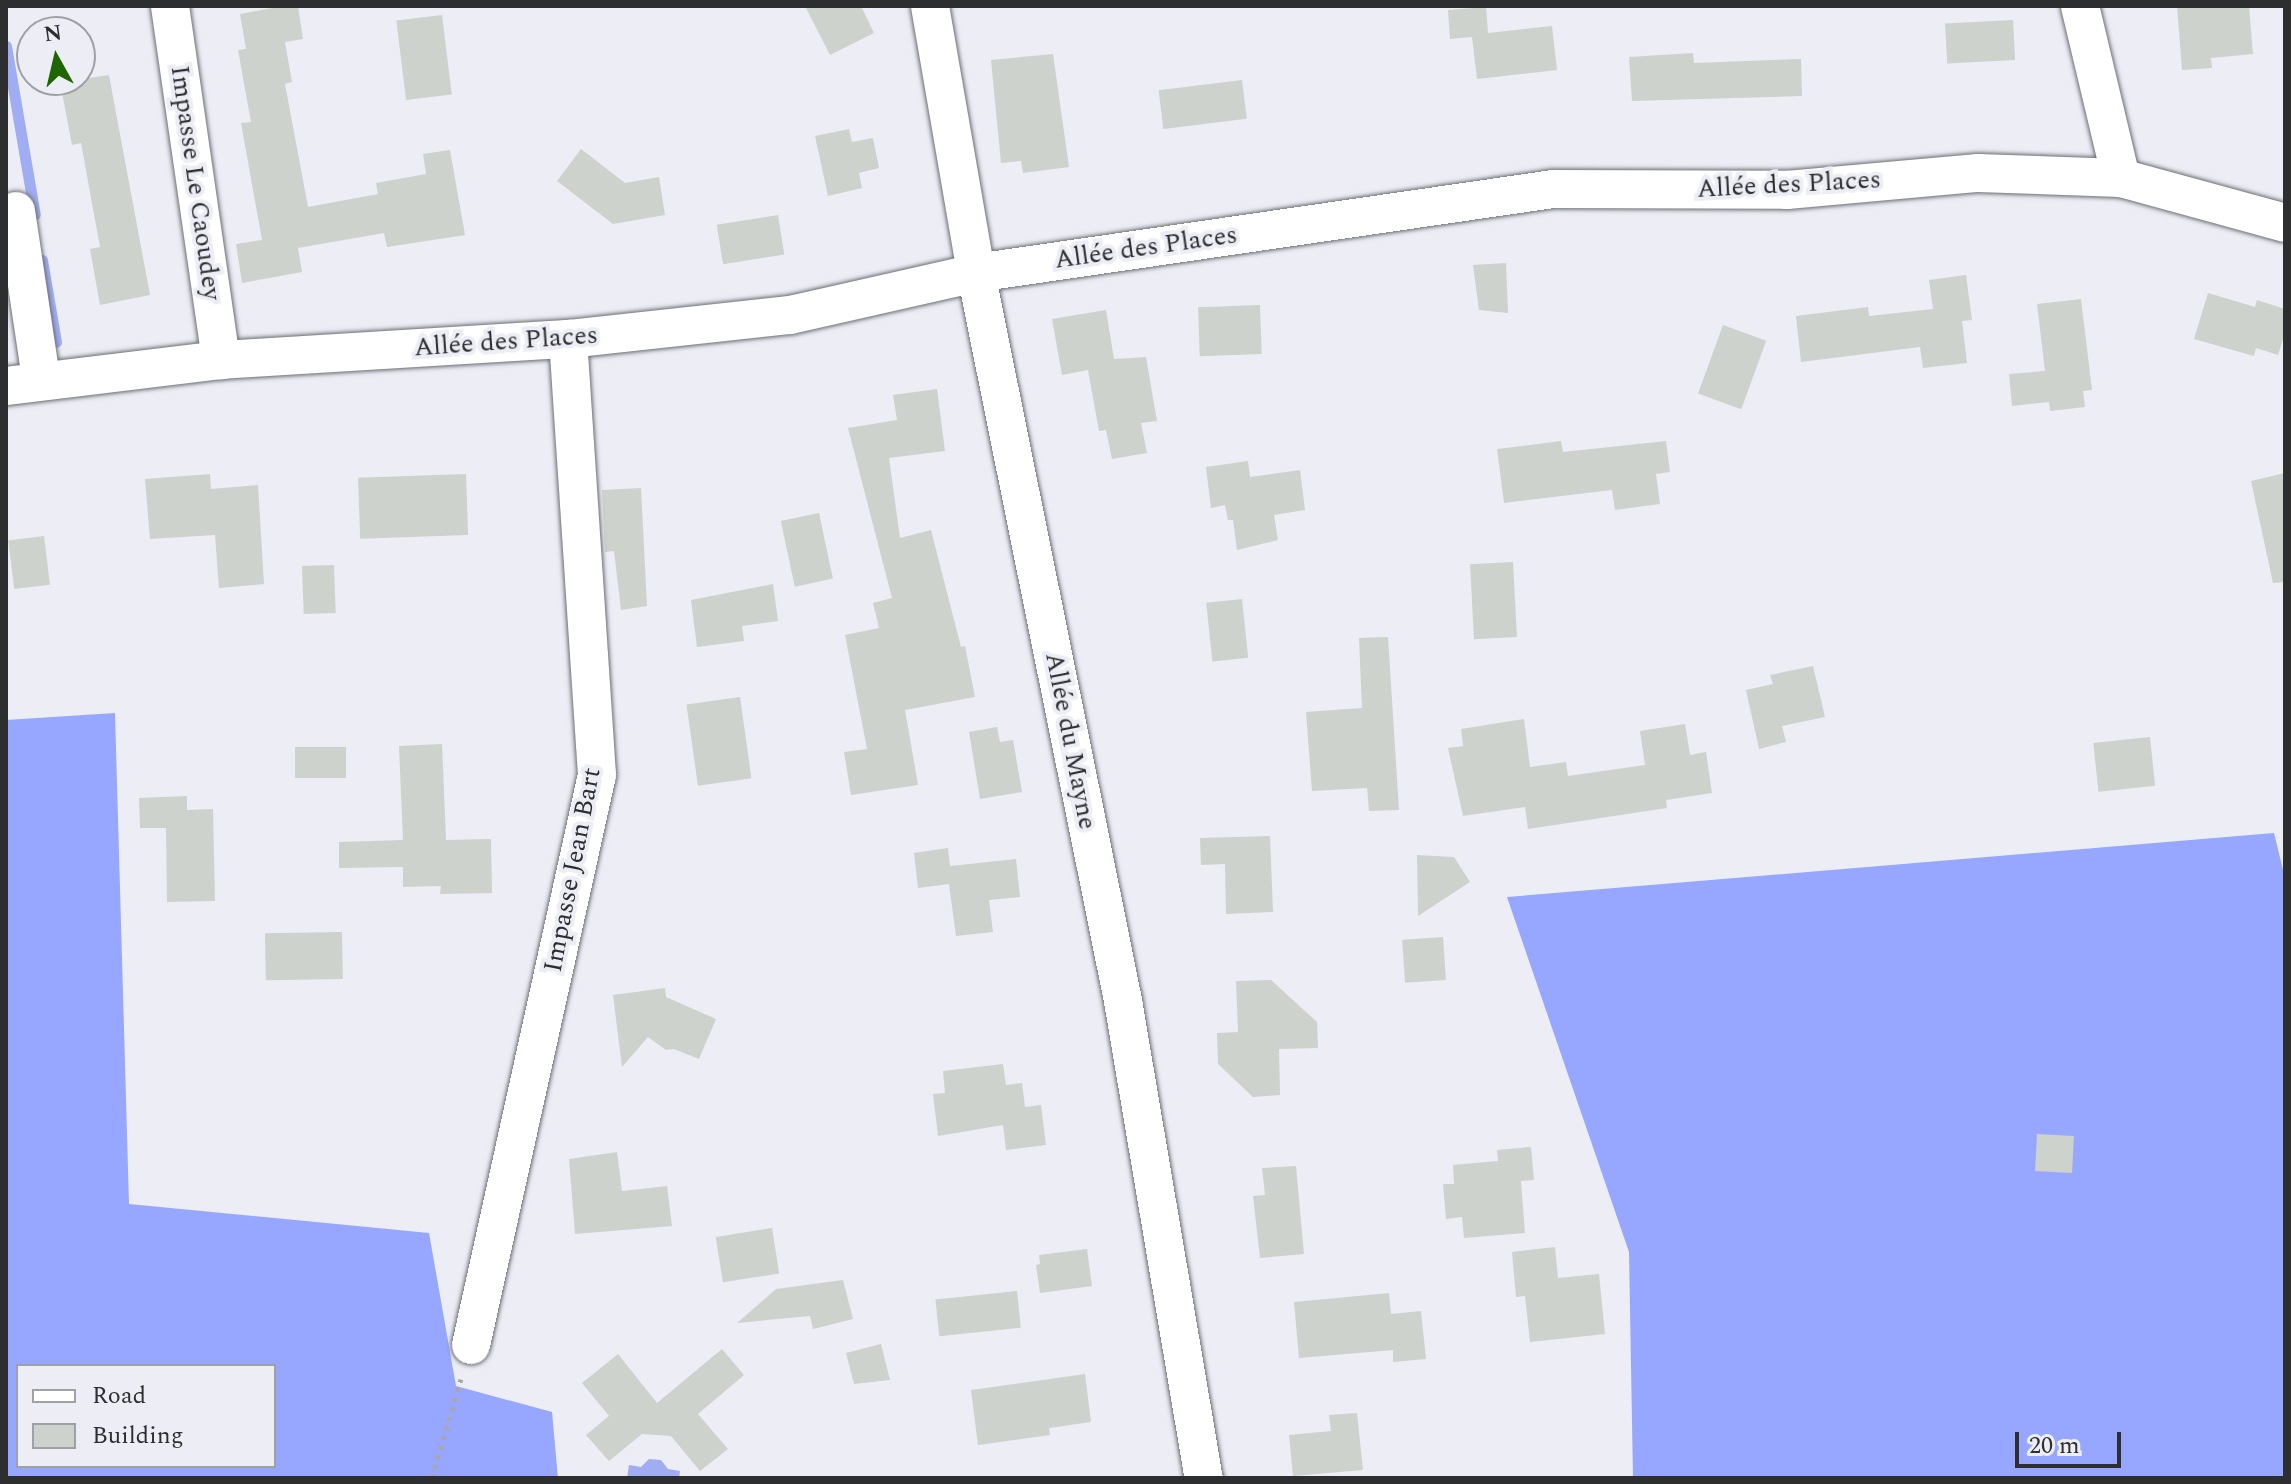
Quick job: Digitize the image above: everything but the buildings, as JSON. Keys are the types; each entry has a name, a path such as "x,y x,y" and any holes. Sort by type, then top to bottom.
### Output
{"street":[{"name":"Impasse Le Caoudey","path":"170,6 221,360"},
{"name":"Allée du Mayne","path":"930,6 976,273 1123,1001 1204,1478"},
{"path":"2080,6 2121,178"},
{"name":"Allée des Places","path":"23,382 109,375 221,360 568,339 790,315 976,273 1553,189 1787,190 1978,173 2121,178 2285,223"},
{"path":"16,211 23,382"},
{"name":"Impasse Jean Bart","path":"471,1345 597,775 568,339"}],"path":[{"path":"432,1478 471,1345"}],"shaded area":[{"path":"115,713 129,1204 429,1233 456,1386 552,1412 558,1478 6,1478 6,720"},
{"path":"2274,833 2285,878 2285,1478 1633,1478 1629,1252 1507,897"},
{"path":"649,1459 661,1460 668,1469 680,1471 679,1478 627,1478 629,1465 641,1467"}],"waterway":[{"path":"6,46 35,215"},
{"path":"42,260 56,342"}]}
